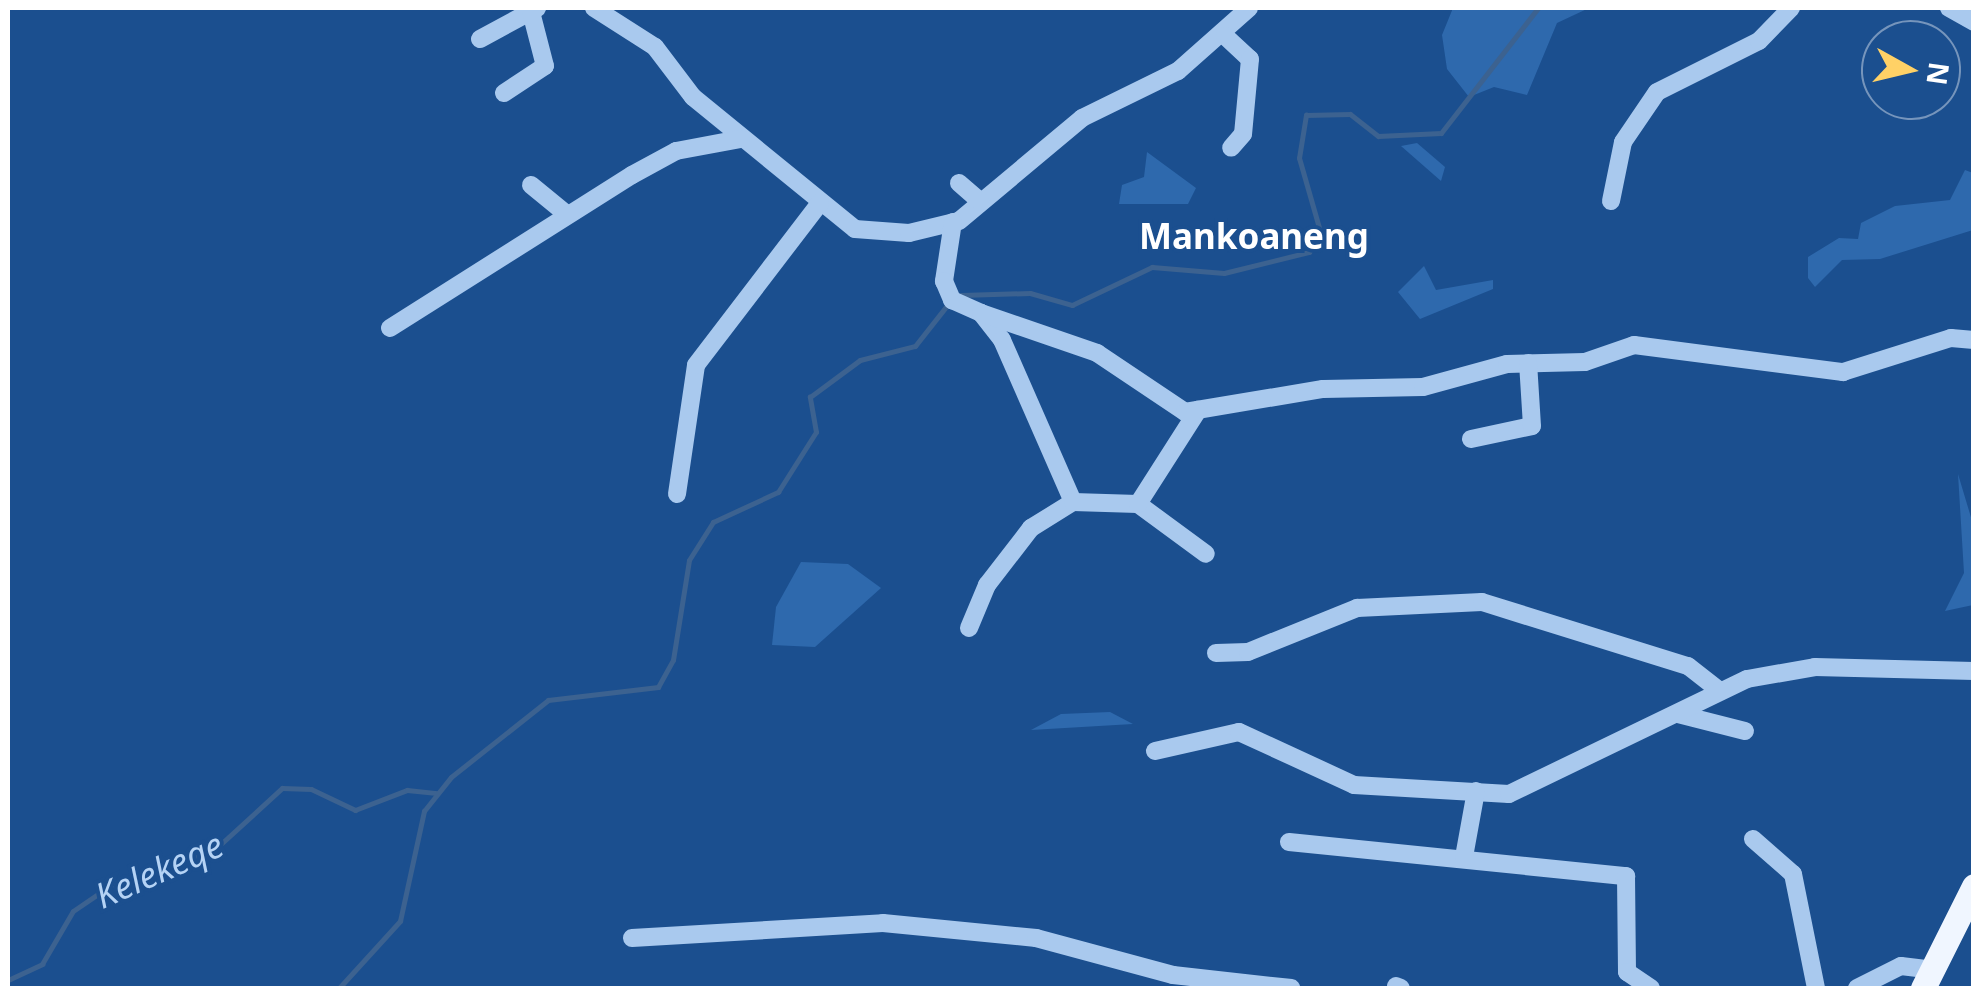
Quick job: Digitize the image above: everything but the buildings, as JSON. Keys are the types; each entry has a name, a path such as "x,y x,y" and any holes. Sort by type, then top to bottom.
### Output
{"main road":[{"path":"1925,979 1974,886"}],"street":[{"path":"594,8 654,47 741,139 855,229 909,233 953,222 1082,118 1225,36 1249,8"},
{"path":"1611,201 1622,142 1657,92 1758,42 1791,8"},
{"path":"1949,8 1974,22"},
{"path":"480,39 534,10 546,66 504,92"},
{"path":"1225,36 1250,59 1243,134 1230,148"},
{"path":"390,328 564,212 676,151 741,139"},
{"path":"959,183 980,201"},
{"path":"532,185 564,212"},
{"path":"676,494 696,365 820,203"},
{"path":"953,222 944,281 952,300 1097,353 1192,411 1323,389 1423,387 1528,363 1585,362 1666,344 1843,372 1951,338 1974,340"},
{"path":"981,313 1020,375 1073,502"},
{"path":"1470,439 1532,426 1528,363"},
{"path":"1138,504 1192,411"},
{"path":"969,628 1010,552 1073,502 1138,504 1206,554"},
{"path":"1216,654 1248,652 1356,608 1482,602 1688,666 1720,691"},
{"path":"1155,751 1239,732 1287,747 1342,782 1509,794 1720,691 1816,667 1974,671"},
{"path":"1678,714 1745,731"},
{"path":"1464,858 1476,790"},
{"path":"1753,839 1793,874 1816,988"},
{"path":"1289,842 1626,876 1627,972 1651,988"},
{"path":"632,938 883,923 1036,938 1173,975 1291,988"},
{"path":"1857,988 1901,966 1925,979"}],"shaded area":[{"path":"1453,8 1589,8 1557,23 1527,95 1494,87 1469,97 1447,69 1442,35"},
{"path":"1417,143 1445,167 1441,181 1401,146"},
{"path":"1147,152 1196,188 1188,204 1119,204 1122,185 1144,177"},
{"path":"1965,170 1973,173 1973,230 1880,259 1842,260 1815,287 1808,278 1808,257 1839,238 1858,239 1861,223 1895,206 1950,200"},
{"path":"1424,266 1436,290 1493,280 1493,289 1420,319 1398,292"},
{"path":"1958,474 1973,524 1973,605 1945,611 1964,573"},
{"path":"801,562 848,564 881,588 815,647 772,645 776,607"},
{"path":"1110,712 1133,724 1031,730 1061,714"}],"waterway":[{"name":"Kelekeqe","path":"961,295 1030,293 1072,305 1152,267 1224,273 1309,252 1320,231 1299,158 1306,115 1350,114 1378,136 1441,133 1538,8"},
{"name":"Kelekeqe","path":"339,988 400,921 424,811 451,777 548,700 658,687 673,660 689,560 713,522 778,492 816,432 810,397 860,360 915,346 948,304"},
{"name":"Kelekeqe","path":"8,980 42,964 73,911 114,883 212,852 282,788 311,789 355,810 407,790 437,793"}],"district":[{"name":"Mankoaneng","path":"1254,236"}]}
